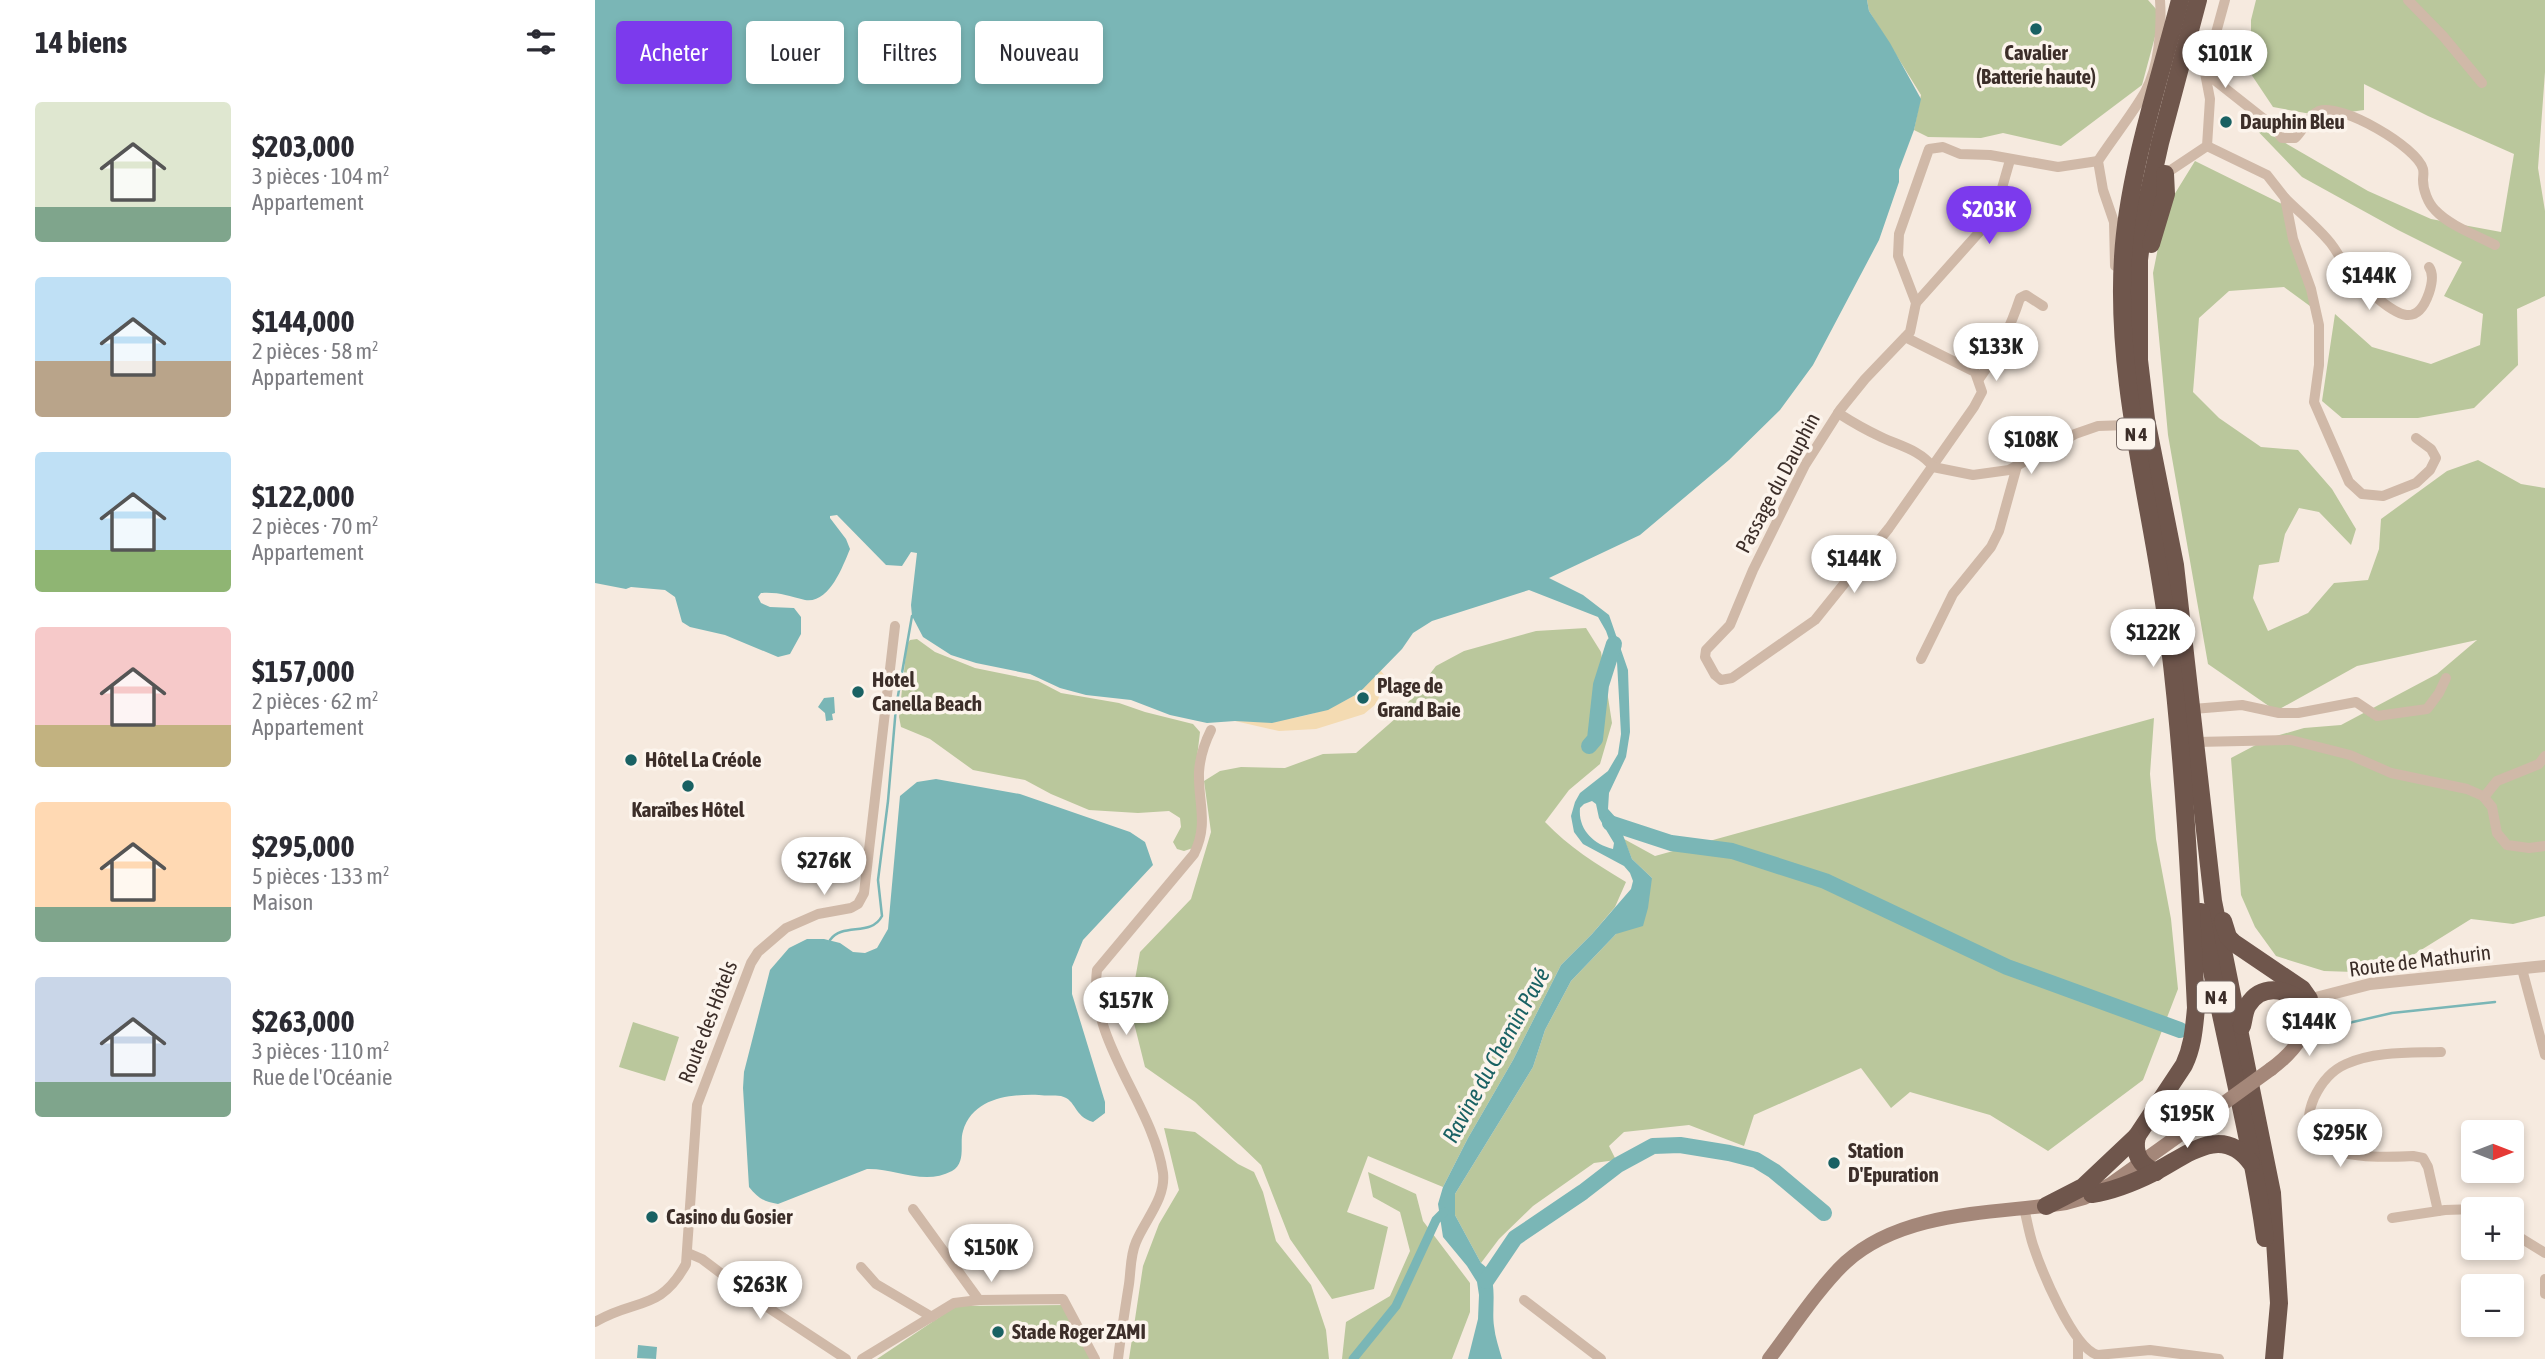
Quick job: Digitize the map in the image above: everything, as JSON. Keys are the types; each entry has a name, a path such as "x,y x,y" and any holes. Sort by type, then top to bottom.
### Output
{"highway":[{"name":"N 4","path":"2181,0 2139,158 2123,258 2122,323 2125,362 2158,562 2184,709 2196,743 2206,848 2223,953 2272,1193 2279,1303 2274,1359"},
{"path":"2199,68 2200,0"},
{"name":"N 4","path":"2200,0 2160,142 2145,210 2139,260 2139,360 2146,419 2175,565 2184,709 2187,829 2211,975 2259,1192 2269,1268 2270,1306 2263,1359"},
{"path":"2139,158 2136,144 2145,91"},
{"path":"2138,324 2155,225 2166,194 2165,174"},
{"path":"2046,1206 2093,1186 2137,1136 2184,1065 2193,1036 2196,1008 2187,829"},
{"path":"2206,848 2228,937 2249,955 2302,989 2305,1000"},
{"path":"2241,1033 2245,1010 2259,995 2279,990 2305,1000"},
{"path":"2137,1136 2134,1166 2156,1172"},
{"path":"2093,1186 2115,1189 2156,1172 2196,1150 2216,1144 2232,1145 2246,1155 2251,1163"}],"main road":[{"path":"2093,1186 2111,1184 2291,1053 2305,1032 2309,1020 2305,1000"},
{"path":"1769,1359 1846,1263 1880,1240 1931,1222 2046,1206"}],"street":[{"path":"2160,0 2157,53 2145,91 2098,161 2103,190 2115,222 2116,342 2119,376 2155,580 2184,709 2242,705 2279,713 2298,713 2356,702 2377,716 2427,709 2446,678"},
{"path":"2165,174 2207,146 2210,99 2199,68 2225,0"},
{"path":"2408,0 2443,36 2482,83"},
{"path":"2199,68 2274,128 2282,138 2295,138 2316,112 2326,109 2341,112 2388,134 2418,160 2424,170 2426,195 2434,209 2448,220 2495,245"},
{"path":"2207,146 2267,175 2285,198 2329,241 2361,286 2399,314 2414,315 2424,306 2432,280 2429,267"},
{"path":"2010,160 2000,195 1983,228 1916,303 1902,268 1898,247 1899,234 1929,149 1943,147 1960,154 1990,155 2058,167 2098,161"},
{"path":"2285,198 2293,239 2311,289 2319,325 2319,365 2314,402 2349,482 2362,494 2375,496 2416,483 2430,470 2437,458 2431,449 2416,439"},
{"path":"1979,379 1999,352 2020,298 2026,295 2043,306"},
{"name":"Passage du Dauphin","path":"1916,303 1909,332 1865,379 1838,413 1805,466 1780,514 1730,625 1706,650 1705,657 1715,675 1721,680 1732,678 1815,620 1889,528 1933,467"},
{"path":"1905,337 1975,372 1982,392 1933,467"},
{"path":"1838,413 1880,437 1912,449 1927,459 1933,467 1973,475 2009,470 2075,434 2098,426 2127,425"},
{"path":"1921,659 1953,594 1991,547 1999,531 2017,466"},
{"name":"Route des Hôtels","path":"595,1322 612,1313 661,1296 681,1273 688,1253 697,1105 751,963 758,952 786,928 818,914 851,908 858,904 864,893 895,626"},
{"path":"1118,1359 1129,1266 1135,1244 1161,1193 1163,1176 1158,1149 1107,1033 1099,1009 1095,982 1097,971 1194,854 1201,841 1204,817 1199,771 1202,748 1211,730"},
{"path":"2196,743 2291,740 2350,755 2391,773 2467,789 2484,797 2492,807 2497,833 2507,845 2529,848 2545,846"},
{"path":"2484,797 2497,781 2539,764 2545,756"},
{"name":"Route de Mathurin","path":"2305,1000 2370,984 2545,966"},
{"path":"2522,969 2545,1055"},
{"path":"2438,1211 2428,1167 2423,1158 2345,1154 2330,1150 2316,1141 2309,1128 2312,1105 2320,1086 2330,1073 2344,1064 2378,1056 2441,1052"},
{"path":"2024,1208 2033,1244 2048,1282 2078,1340 2089,1352 2098,1355 2150,1350 2219,1359"},
{"path":"913,1209 979,1300"},
{"path":"2392,1218 2461,1210"},
{"path":"2524,1240 2545,1253"},
{"path":"688,1253 702,1259 755,1299 846,1359"},
{"path":"861,1267 876,1284 932,1317"},
{"path":"2545,1279 2545,1294"},
{"path":"862,1359 954,1303 1063,1299 1095,1359"},
{"path":"1524,1300 1601,1359"},
{"path":"2078,1340 2078,1359"}],"green space":[{"path":"1867,0 2148,0 2156,9 2156,33 2142,85 2061,146 2003,133 1981,138 1928,137 1914,130 1921,95 1869,11"},
{"path":"2256,0 2545,0 2545,72 2538,168 2545,211 2545,296 2517,309 2518,365 2474,408 2418,418 2342,418 2322,401 2335,314 2372,347 2431,364 2480,345 2483,314 2444,296 2462,262 2302,177 2249,122 2368,191 2431,219 2501,232 2514,154 2364,84 2364,110 2322,116 2273,107 2251,74 2251,20"},
{"path":"2195,161 2282,204 2314,309 2284,287 2229,291 2199,318 2193,392 2219,418 2261,447 2298,450 2332,489 2356,529 2351,545 2319,512 2299,508 2285,534 2279,562 2259,565 2253,598 2268,631 2308,613 2334,583 2368,580 2379,549 2381,519 2447,471 2478,460 2521,484 2545,488 2545,916 2513,924 2471,919 2384,973 2324,971 2276,956 2255,927 2241,895 2231,758 2269,738 2304,728 2341,725 2437,674 2477,640 2357,666 2276,711 2208,664 2168,435 2153,273 2166,208"},
{"path":"1586,628 1601,652 1612,723 1600,764 1569,790 1545,822 1583,855 1626,882 1615,907 1561,965 1513,1060 1443,1187 1368,1156 1347,1212 1388,1227 1374,1289 1332,1299 1290,1239 1261,1165 1195,1102 1145,1067 1130,1007 1140,952 1191,899 1211,832 1204,781 1220,771 1241,767 1285,768 1323,754 1356,753 1396,718 1436,666 1464,651 1536,631"},
{"path":"917,639 935,652 975,668 1038,681 1061,693 1119,703 1193,724 1200,732 1195,775 1200,824 1193,848 1184,851 1177,849 1173,842 1181,827 1180,818 1169,811 1138,813 1089,810 1025,780 973,770 930,739 901,727 899,717 907,644 910,640"},
{"path":"2154,718 2150,774 2156,839 2171,919 2178,989 2143,1080 2048,1151 1990,1115 1910,1092 1891,1108 1861,1068 1754,1115 1744,1146 1689,1125 1624,1132 1609,1146 1616,1160 1594,1163 1533,1206 1499,1239 1481,1263 1455,1215 1455,1194 1533,1067 1545,1030 1571,981 1616,934 1652,878 1632,859 1624,839 1655,856"},
{"path":"633,1022 679,1037 665,1081 619,1067"},
{"path":"1164,1128 1195,1132 1238,1164 1254,1172 1263,1192 1276,1241 1311,1285 1326,1330 1329,1359 1129,1359 1143,1266 1159,1224 1179,1190"},
{"path":"1368,1172 1416,1194 1423,1221 1470,1283 1470,1312 1452,1359 1342,1359 1346,1322 1390,1296 1410,1251 1400,1212 1373,1197"},
{"name":"Stade Roger ZAMI","path":"1065,1305 1093,1359 877,1359 956,1306"}],"sand":[{"name":"Plage de Grand Baie","path":"1380,670 1387,678 1376,704 1364,714 1316,729 1279,731 1235,721 1283,720 1313,714 1357,694"}],"water":[{"path":"595,0 1867,0 1869,11 1921,99 1914,130 1899,170 1899,182 1879,240 1813,365 1780,410 1729,460 1640,535 1549,578 1583,595 1609,615 1628,670 1630,732 1626,757 1609,793 1608,809 1617,819 1632,859 1652,878 1643,926 1616,934 1571,981 1545,1030 1533,1067 1455,1194 1455,1215 1481,1263 1491,1275 1493,1318 1502,1359 1468,1359 1478,1319 1477,1282 1443,1237 1438,1204 1443,1187 1468,1138 1513,1060 1561,965 1631,889 1633,881 1630,873 1624,866 1583,844 1574,832 1571,816 1580,793 1608,771 1618,754 1621,734 1617,662 1598,617 1529,590 1432,621 1413,633 1402,649 1359,693 1328,710 1272,723 1207,723 1170,715 1131,700 1086,695 1060,688 1030,674 951,655 923,637 912,616 917,553 911,552 902,566 886,565 837,515 830,518 850,549 839,575 828,591 813,600 773,593 761,593 758,597 761,603 770,607 794,608 801,617 801,634 790,654 778,657 725,635 690,627 682,622 675,597 665,590 631,587 626,589 595,583","holes":["1592,801 1596,804 1599,818 1614,843 1613,849 1588,834 1582,823 1580,808"]},
{"path":"834,697 833,720 826,721 825,713 818,707 824,698"},
{"path":"936,779 1020,794 1130,832 1145,842 1153,865 1083,940 1072,967 1072,994 1105,1102 1105,1113 1093,1122 1082,1116 1070,1101 1061,1096 1004,1097 984,1105 968,1120 963,1131 959,1163 952,1171 920,1177 867,1169 778,1204 765,1201 749,1187 743,1088 744,1072 770,970 789,948 807,939 840,943 853,952 865,953 877,948 888,929 900,796 917,782"},
{"path":"638,1345 657,1347 656,1359 637,1358"}],"waterway":[{"path":"830,940 842,932 871,926 882,916 878,880 896,707 912,616"},
{"path":"1589,746 1595,739 1601,685 1614,644"},
{"path":"1610,823 1671,843 1732,851 1825,881 2007,967 2180,1030"},
{"path":"2331,1027 2392,1013 2495,1002"},
{"path":"1486,1281 1515,1238 1618,1165 1653,1146 1680,1145 1756,1160 1774,1171 1824,1213"},
{"path":"1353,1359 1396,1306 1436,1220 1444,1212"}],"place":[{"name":"Cavalier (Batterie haute)","path":"2036,29"},
{"name":"Dauphin Bleu","path":"2226,122"},
{"name":"Hotel Canella Beach","path":"858,692"},
{"name":"Plage de Grand Baie","path":"1363,698"},
{"name":"Hôtel La Créole","path":"631,760"},
{"name":"Karaïbes Hôtel","path":"688,786"},
{"name":"Station D'Epuration","path":"1834,1163"},
{"name":"Casino du Gosier","path":"652,1217"},
{"name":"Stade Roger ZAMI","path":"998,1332"}],"water label":[{"name":"Ravine du Chemin Pavé","path":"1496,1055"}]}
